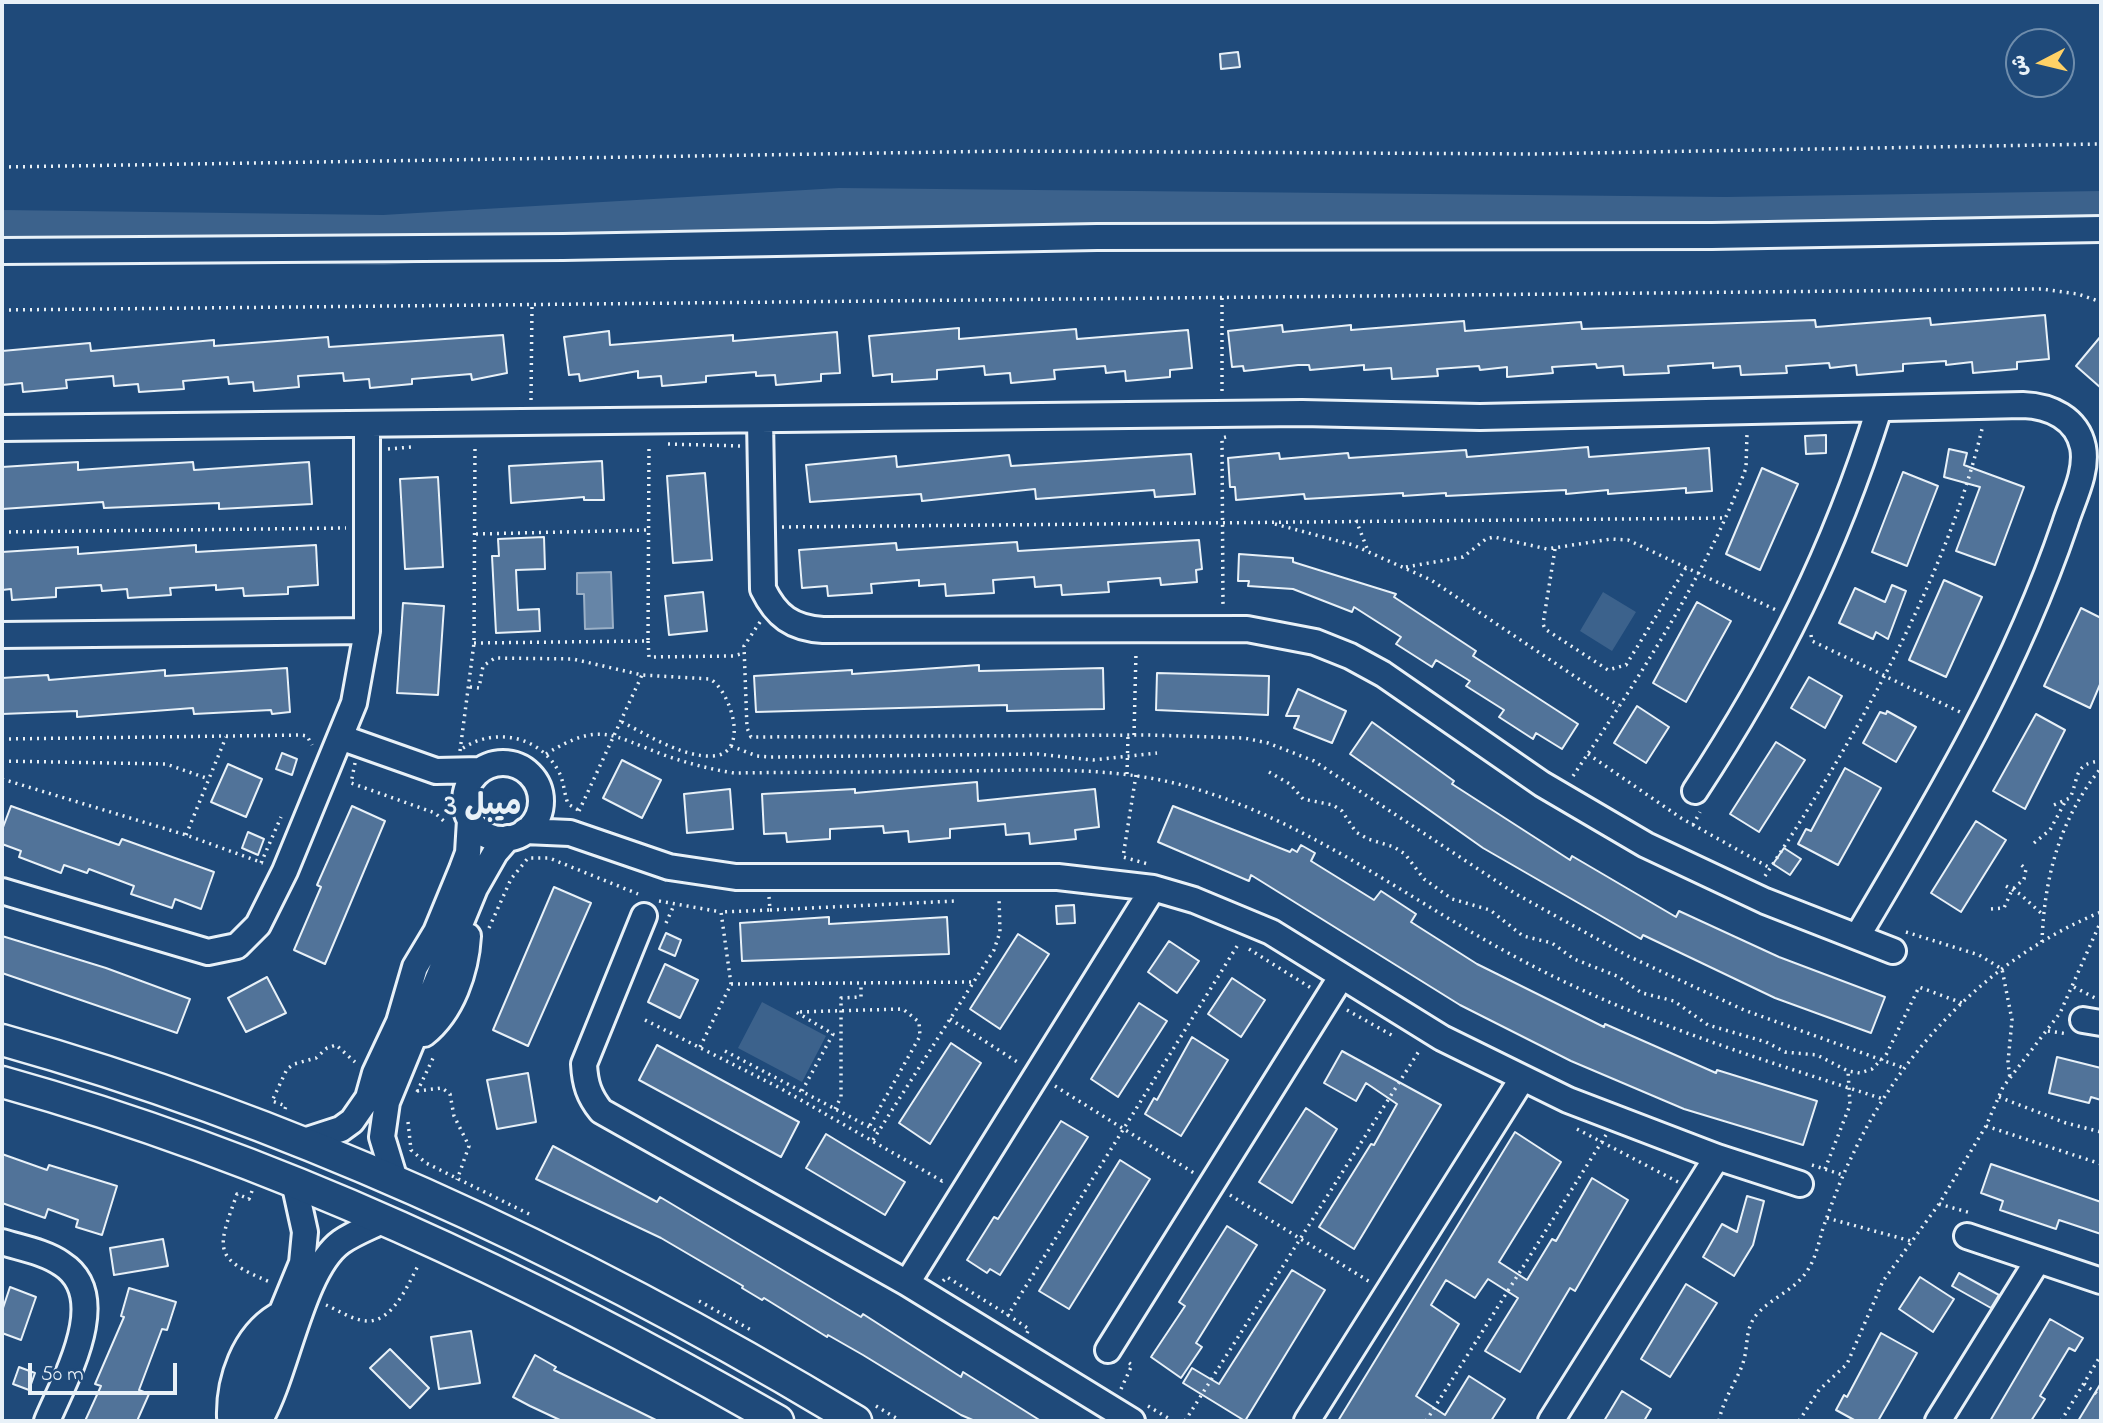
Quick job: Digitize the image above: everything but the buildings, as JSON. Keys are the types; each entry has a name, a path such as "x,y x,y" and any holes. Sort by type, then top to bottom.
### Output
{"street":[{"path":"2,251 563,247 1097,237 1698,236 2101,229"},
{"path":"2,428 1302,414 1480,417 2039,406 2054,410 2077,432 2084,463 2046,577 2013,660 1954,774 1857,937"},
{"path":"1695,791 1794,626 1838,529 1879,409"},
{"path":"760,420 763,589 772,607 786,621 803,629 1247,629 1315,642 1350,656 1383,674 1487,747 1646,845 1765,901 1893,951"},
{"path":"2,891 194,948 223,951 250,937 349,741 367,631 367,424"},
{"path":"2,635 367,631"},
{"path":"298,1143 341,1129 352,1121 368,1098 375,1073 399,1022 415,967 436,932 462,869 470,837 448,790 417,766 349,741"},
{"path":"417,766 457,761 481,770"},
{"path":"397,1183 382,1138 383,1119 414,1040 439,1021 459,979 467,950 465,914 484,870 538,814 541,800 534,780 516,765 504,763 481,770 469,784 462,820"},
{"path":"541,800 670,867 703,873 769,878 1090,878 1153,888 1194,900 1251,923 1307,953 1442,1038 1522,1079 1616,1119 1717,1157 1800,1184"},
{"path":"462,820 490,836 587,826"},
{"path":"907,1283 1028,1068 1153,888"},
{"path":"644,916 584,1064 590,1098 601,1111 778,1208 1016,1349 1137,1411"},
{"path":"1108,1350 1341,976"},
{"path":"2,1040 152,1088 397,1183 633,1294 856,1421"},
{"path":"1307,1421 1522,1079"},
{"path":"2,1082 138,1125 294,1182 384,1220 578,1311 778,1421"},
{"path":"1551,1421 1717,1157"},
{"path":"237,1421 305,1248 304,1224 294,1182"},
{"path":"260,1421 282,1375 299,1318 327,1255 340,1242 384,1220"},
{"path":"1967,1236 2101,1281"},
{"path":"2,1242 64,1265 76,1277 84,1294 86,1311 83,1329 47,1421"},
{"path":"1938,1421 2038,1260"},
{"path":"231,1421 231,1389 250,1340 281,1314"}],"path":[{"path":"2,167 1008,150 1531,154 2101,144"},
{"path":"2,310 2042,289 2078,294 2101,302"},
{"path":"1222,297 1223,392 1232,393"},
{"path":"520,401 532,400 532,305"},
{"path":"1765,901 1775,884 1764,877 1850,739 1884,675 1933,568 1983,429 1973,429 1973,407"},
{"path":"633,421 633,444 650,444 649,657 733,656 744,653"},
{"path":"457,761 470,688 474,643 475,444 496,443 496,423"},
{"path":"1584,783 1573,776 1619,706 1699,571 1725,518 1746,468 1748,453 1747,434 1734,434"},
{"path":"1232,437 1222,438 1223,605 1246,609 1247,629"},
{"path":"664,444 761,446"},
{"path":"761,527 1725,518"},
{"path":"1356,520 1368,551"},
{"path":"1270,523 1368,551 1431,580 1619,706"},
{"path":"2,532 369,528"},
{"path":"475,534 649,530"},
{"path":"1406,567 1463,556 1494,537 1555,549 1611,539 1628,540 1776,609 1772,615 1813,636 1812,641 1960,712 1965,702"},
{"path":"1555,549 1543,624 1545,629 1608,670 1626,665 1687,566"},
{"path":"772,607 747,640 744,653 748,733 756,738 1135,735 1244,738 1292,750 1358,787 1472,866 1571,926 1744,1010 1904,1068"},
{"path":"474,643 648,641"},
{"path":"1135,735 1133,652 1146,651"},
{"path":"470,688 479,688 483,666 495,658 573,659 642,675 710,679 719,684 725,693 735,735 731,746 723,754 712,756 697,754 620,721"},
{"path":"579,811 642,675"},
{"path":"546,754 582,736 614,734 696,766 734,773 1054,770 1136,775 1233,800 1324,842 1513,956 1618,1006 1728,1048 1883,1099"},
{"path":"2,738 301,735 312,740 312,747"},
{"path":"1127,774 1128,735"},
{"path":"186,835 227,736"},
{"path":"457,761 473,741 504,736 519,738 546,754 560,774 568,804 579,811 587,826"},
{"path":"349,741 351,783 462,820"},
{"path":"731,746 757,756 770,757 1038,754 1093,761 1157,753"},
{"path":"1588,754 1681,818 1770,868"},
{"path":"2,761 166,764 209,779"},
{"path":"2034,843 2050,830 2065,802 2070,798 2077,772 2088,763 2101,761"},
{"path":"2042,942 2042,914 2053,859 2077,802 2101,768"},
{"path":"1269,772 1290,784 1303,799 1332,805 1342,811 1356,832 1368,839 1394,847 1405,855 1437,890 1452,899 1490,910 1514,931 1552,943 1574,960 1617,976 1642,993 1674,1001 1708,1025 1766,1042 1785,1052 1825,1058 1848,1071 1860,1073 1872,1069 1882,1060 1919,987 1962,1003"},
{"path":"1136,775 1124,857 1165,868 1153,888"},
{"path":"2,779 186,835 285,871"},
{"path":"2070,798 2077,802"},
{"path":"2054,805 2065,802"},
{"path":"261,863 281,816"},
{"path":"1991,909 2008,905 2012,890 2026,874 2026,869 2019,863"},
{"path":"873,1141 994,950 1000,932 999,877"},
{"path":"700,1047 731,984 721,912 769,910 769,878"},
{"path":"2006,886 2042,914"},
{"path":"1719,1421 1727,1394 1743,1362 1746,1339 1753,1319 1804,1275 1815,1256 1853,1153 1904,1068 1962,1003 2002,969 2042,942 2101,912"},
{"path":"1799,1421 1819,1390 1847,1364 1883,1281 1939,1204 1986,1126 2010,1079 2060,1013 2101,921"},
{"path":"1016,1349 1029,1329 1008,1315 1251,923"},
{"path":"1893,951 1899,930 1979,955 2002,969 2012,1020 2008,1062 2010,1079"},
{"path":"731,984 974,982"},
{"path":"835,1109 841,1097 841,998 860,997 861,983"},
{"path":"802,1091 833,1034 796,1012 903,1009 919,1022 920,1036 869,1127"},
{"path":"950,1019 1370,1282 1377,1270"},
{"path":"645,1020 700,1047 942,1181 949,1170"},
{"path":"1185,1421 1418,1051 1430,1057 1442,1038"},
{"path":"725,1051 879,1132"},
{"path":"1012,1073 1028,1068"},
{"path":"1825,1169 1850,1105 1848,1071"},
{"path":"1999,1097 2101,1132"},
{"path":"1426,1421 1616,1119"},
{"path":"1986,1126 2101,1164"},
{"path":"1827,1218 1911,1241"},
{"path":"1108,1350 1132,1365 1119,1388 1130,1395"},
{"path":"2061,1421 2101,1355"},
{"path":"2084,1384 2101,1396"},
{"path":"1137,1411 1173,1421"}],"shaded area":[{"path":"839,188 1726,197 2101,191 2101,242 845,234 384,265 2,260 2,210 383,215"},
{"path":"611,572 613,628 585,629 584,594 577,594 577,573"},
{"path":"1603,592 1636,612 1612,651 1580,631"},
{"path":"762,1002 826,1036 802,1082 738,1048"}],"district":[{"name":"ميبل 3","path":"483,809"}]}
